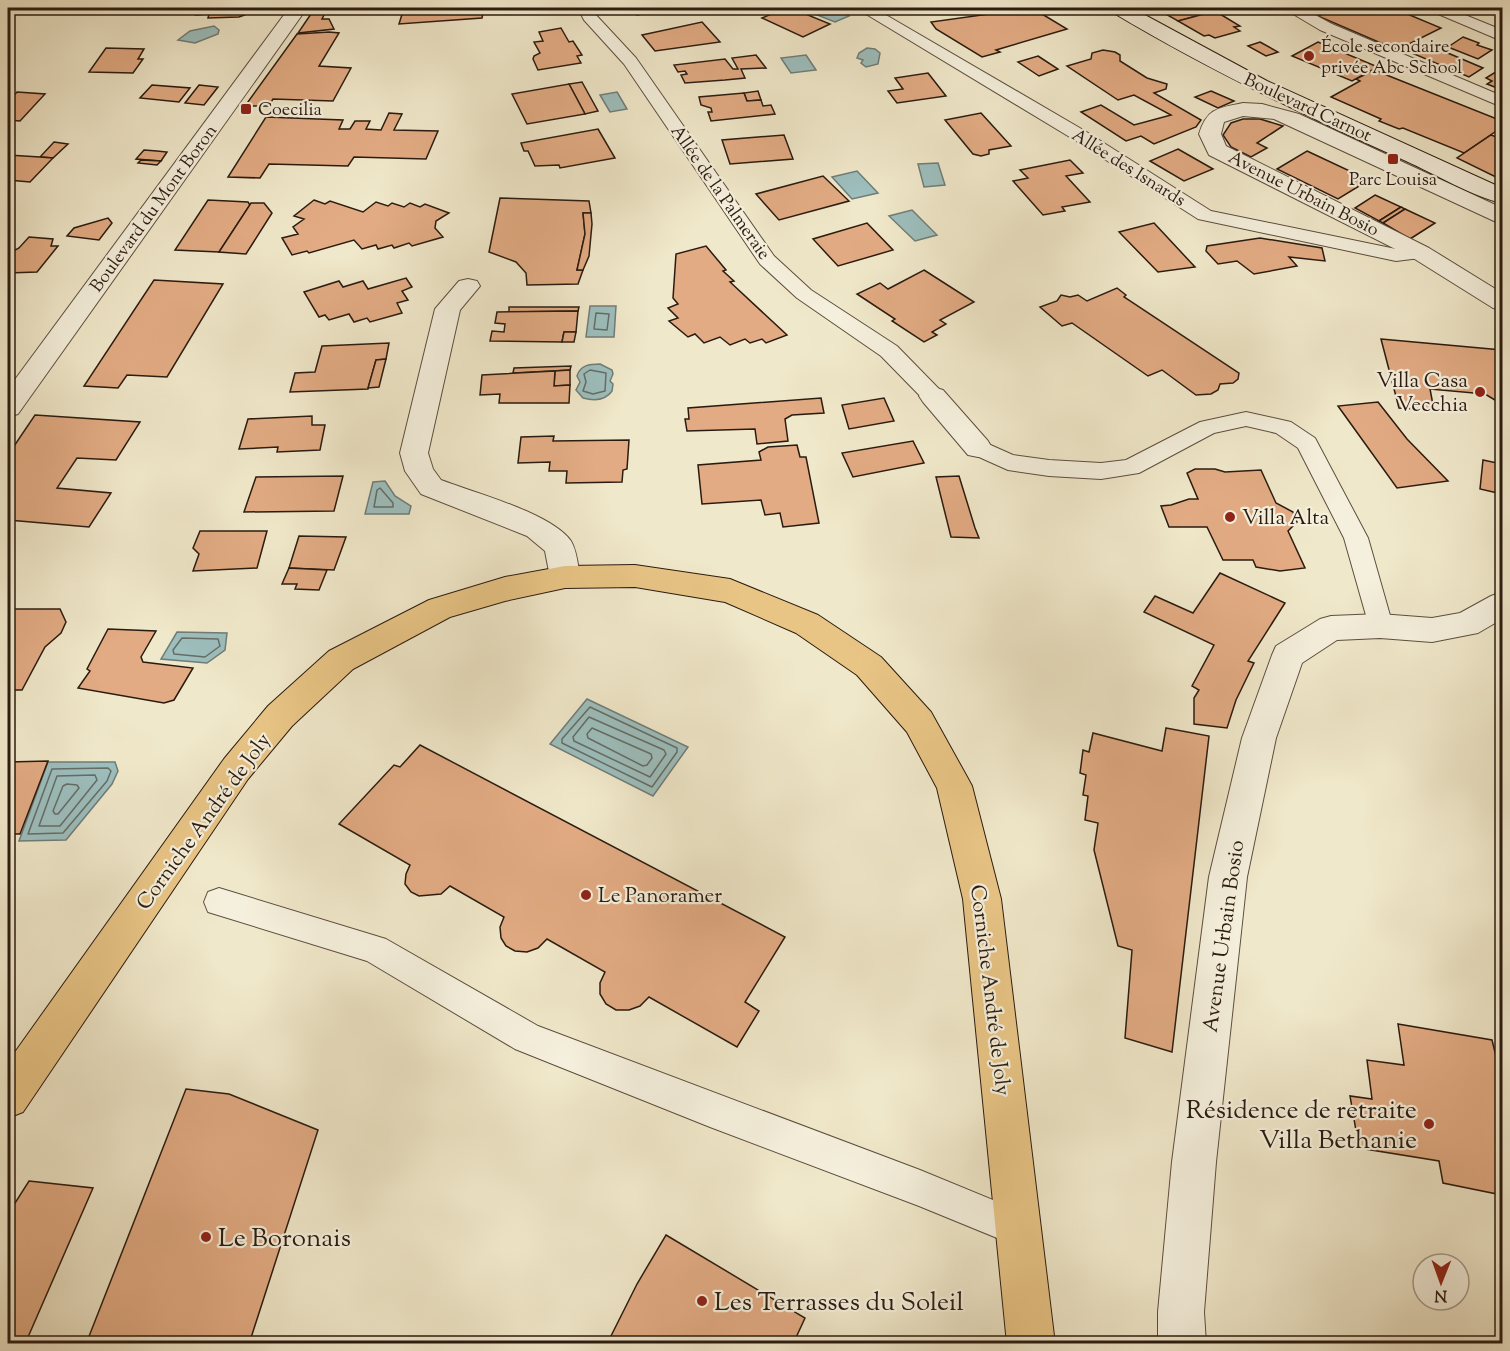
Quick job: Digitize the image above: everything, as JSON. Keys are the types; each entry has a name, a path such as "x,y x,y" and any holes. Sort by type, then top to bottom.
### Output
{"main road":[{"name":"Corniche André de Joly","path":"11,1087 236,769 280,716 341,660 440,608 505,589 566,577 635,576 730,591 807,624 869,666 919,722 954,786 982,899 1031,1344"}],"street":[{"name":"Boulevard du Mont Boron","path":"8,408 298,8"},
{"name":"Boulevard Carnot","path":"1119,8 1226,69 1503,196"},
{"name":"Avenue Urbain Bosio","path":"1503,216 1292,118 1265,109 1230,110 1214,119 1210,134 1217,150 1421,253 1503,303"},
{"path":"468,286 448,309 414,453 419,471 431,487 538,528 559,547 566,577"},
{"name":"Allée de la Palmeraie","path":"933,396 978,447"},
{"name":"Avenue Urbain Bosio","path":"1182,1344 1181,1312 1194,1162 1228,877 1259,738 1288,655 1330,628 1380,626 1432,630 1467,624 1503,604"}],"lane":[{"name":"Allée de la Palmeraie","path":"585,8 589,17 630,61 767,260 804,294 889,351 933,396"},
{"name":"Allée des Isnards","path":"864,8 1079,135 1205,215 1396,255 1421,253"},
{"path":"1291,8 1326,27 1503,102"},
{"path":"1436,8 1503,36"},
{"name":"Allée de la Palmeraie","path":"978,447 1008,462 1050,468 1101,471 1131,467 1208,427 1246,419 1283,427 1306,442 1356,538 1380,626"},
{"path":"219,902 375,949 527,1038 710,1110 920,1188 1019,1229"}],"water":[{"path":"815,8 840,8 849,16 835,22 807,11"},
{"path":"214,26 219,30 218,34 195,43 178,40 190,31"},
{"path":"867,48 875,49 880,53 878,64 866,67 861,63 863,60 857,58 859,53"},
{"path":"806,55 816,70 791,73 781,58"},
{"path":"617,92 627,109 610,112 600,95"},
{"path":"938,163 945,185 924,187 918,164"},
{"path":"857,171 878,193 852,199 832,177"},
{"path":"912,210 937,235 915,241 889,216"},
{"path":"590,306 616,306 614,337 586,337"},
{"path":"600,364 612,370 610,381 613,384 612,391 606,397 599,399 583,398 576,390 580,382 578,372 586,366"},
{"path":"385,481 395,496 411,506 409,514 365,514 373,482"},
{"path":"177,632 227,633 225,650 207,663 161,659"},
{"path":"587,699 688,747 653,796 550,744"},
{"path":"48,762 115,762 118,771 112,784 66,840 19,841"}],"building":[{"path":"199,8 247,9 245,15 239,17 208,18 209,14 196,15 198,11 194,11"},
{"path":"404,8 484,8 482,18 399,24"},
{"path":"629,8 672,8 637,15"},
{"path":"785,8 791,8 830,24 803,37 762,18"},
{"path":"1032,8 1067,29 996,50 1000,52 982,57 936,29 931,22"},
{"path":"1155,8 1208,8 1215,11 1178,21"},
{"path":"1337,8 1393,8 1441,28 1397,50 1318,16"},
{"path":"313,11 326,11 322,19 329,19 334,29 298,33"},
{"path":"1215,11 1240,26 1234,27 1240,31 1215,38 1209,35 1204,36 1178,21"},
{"path":"702,22 720,42 655,51 642,35"},
{"path":"561,28 569,42 573,41 582,55 577,56 581,63 538,70 533,59 540,53 534,42 543,41 539,32"},
{"path":"339,33 319,66 351,68 333,101 273,99 269,106 245,106 297,34"},
{"path":"1463,37 1492,50 1478,59 1448,47"},
{"path":"1260,42 1278,52 1266,56 1248,46"},
{"path":"1318,42 1378,67 1352,81 1292,56"},
{"path":"1429,45 1483,68 1469,77 1414,54"},
{"path":"106,48 144,49 138,59 143,59 133,73 89,72"},
{"path":"1103,50 1120,55 1120,61 1147,78 1167,84 1166,89 1154,93 1201,120 1196,127 1154,144 1141,136 1126,141 1081,112 1101,105 1134,125 1171,115 1134,95 1118,100 1067,66 1091,59 1092,53"},
{"path":"756,55 766,68 741,69 745,78 685,83 681,75 687,74 685,71 678,72 674,65 725,59 733,69 738,69 732,58"},
{"path":"1038,56 1058,69 1039,76 1018,62"},
{"path":"1502,68 1502,90 1487,84 1492,81 1486,78"},
{"path":"1374,70 1502,121 1502,127 1464,153 1403,128 1399,129 1379,121 1381,119 1331,97 1360,81 1356,79"},
{"path":"928,73 946,96 897,103 888,91 903,89 895,78"},
{"path":"582,82 598,111 585,114 569,84"},
{"path":"569,84 585,114 527,124 512,94"},
{"path":"152,85 190,88 179,102 140,98"},
{"path":"199,85 218,87 204,105 185,103"},
{"path":"758,91 761,100 747,101 744,93"},
{"path":"1211,91 1234,101 1218,108 1195,97"},
{"path":"17,92 45,94 20,121 8,120 8,102"},
{"path":"744,93 747,101 761,100 763,106 771,105 775,114 711,121 708,112 712,112 711,108 701,105 699,97"},
{"path":"389,113 402,114 394,130 438,131 426,159 354,157 348,166 269,164 260,178 228,177 266,117 343,120 339,129 350,129 355,121 370,121 366,129 381,130"},
{"path":"981,113 1011,146 989,150 989,154 981,156 973,154 945,120"},
{"path":"1243,119 1260,119 1283,126 1257,143 1267,148 1251,157 1231,147 1223,135 1231,123"},
{"path":"598,129 615,158 560,168 559,165 535,166 528,151 524,151 521,143"},
{"path":"784,135 793,159 730,164 722,140"},
{"path":"1491,135 1502,139 1502,180 1457,158"},
{"path":"54,142 68,144 53,158 40,157"},
{"path":"1178,149 1213,169 1184,181 1150,161"},
{"path":"144,150 167,152 161,161 136,159"},
{"path":"1307,151 1369,180 1338,199 1277,169"},
{"path":"8,155 53,158 30,182 8,180"},
{"path":"141,160 161,161 157,165 138,163"},
{"path":"1070,160 1083,173 1066,176 1090,202 1062,207 1065,211 1043,215 1013,181 1028,178 1020,170"},
{"path":"823,176 849,201 779,220 756,194"},
{"path":"1375,195 1401,207 1379,221 1355,208"},
{"path":"500,198 589,201 591,213 583,213 585,234 577,270 583,270 578,284 527,285 526,273 516,262 489,252"},
{"path":"208,200 248,202 250,205 219,252 175,250"},
{"path":"314,200 325,204 330,201 363,212 376,202 388,206 392,203 404,207 410,203 420,207 425,204 449,213 436,221 435,228 443,237 412,246 409,243 394,248 392,245 378,249 376,245 362,249 354,240 309,253 307,251 292,255 282,238 298,234 293,227 304,219 294,216"},
{"path":"251,203 264,203 272,213 246,254 219,252"},
{"path":"1401,207 1405,209 1383,223 1379,221"},
{"path":"1405,209 1435,223 1410,239 1383,223"},
{"path":"583,213 591,213 589,256 583,270 577,270 585,234"},
{"path":"108,218 112,223 99,240 67,236 74,228"},
{"path":"867,223 893,250 838,266 813,239"},
{"path":"1154,223 1195,267 1158,272 1119,232"},
{"path":"29,237 53,239 51,246 58,246 37,272 8,273 8,254 19,248"},
{"path":"1260,238 1322,248 1325,261 1289,257 1297,266 1254,274 1237,261 1218,264 1206,251 1207,246"},
{"path":"706,246 726,270 723,271 734,281 730,282 787,335 766,343 762,339 750,343 745,339 730,345 720,337 704,343 695,334 688,337 669,321 678,318 668,308 678,304 673,298 676,254"},
{"path":"924,270 974,302 940,320 946,324 932,332 937,335 924,342 892,321 895,319 857,294 880,283 888,289"},
{"path":"406,278 412,287 402,291 408,300 397,303 402,313 370,322 367,318 354,322 349,314 329,320 325,315 319,317 304,292 339,281 343,287 363,281 368,289"},
{"path":"154,280 223,284 167,377 127,375 118,388 84,386"},
{"path":"1117,288 1126,295 1124,297 1239,373 1238,379 1233,383 1220,384 1218,390 1211,394 1196,395 1162,370 1148,376 1072,323 1062,326 1040,307 1057,301 1061,295 1070,297 1078,295 1087,301"},
{"path":"509,307 579,307 578,311 509,312"},
{"path":"578,311 576,332 564,332 562,342 490,341 492,331 504,332 505,324 495,323 497,312"},
{"path":"564,332 576,332 574,342 562,342"},
{"name":"Villa Casa Vecchia","path":"1381,339 1502,350 1502,441 1498,439 1500,403 1485,394 1430,389 1434,410 1399,408"},
{"path":"389,343 386,359 376,360 368,389 290,392 295,373 315,372 322,346"},
{"path":"386,359 379,387 368,388 376,360"},
{"path":"571,366 570,370 513,373 514,368"},
{"path":"570,370 570,385 554,386 555,371"},
{"path":"555,371 554,386 570,385 569,403 499,403 500,394 480,395 482,375"},
{"path":"821,398 824,413 792,415 785,419 788,441 757,444 755,429 687,431 685,419 689,419 688,408"},
{"path":"884,398 894,421 849,429 842,405"},
{"path":"1378,402 1407,439 1448,481 1397,488 1338,406"},
{"path":"35,415 140,422 116,460 77,458 57,488 111,493 89,527 8,520 8,455"},
{"path":"312,416 312,425 325,425 320,450 277,452 278,447 239,449 248,419"},
{"path":"554,436 553,441 629,440 627,469 623,470 622,482 566,483 567,471 549,471 550,462 518,463 521,437"},
{"path":"913,441 924,463 853,477 842,453"},
{"path":"797,445 800,457 806,457 819,523 783,527 780,513 765,515 761,500 702,504 698,465 761,460 759,452 768,447"},
{"path":"1483,460 1502,464 1502,494 1480,489"},
{"name":"Villa Alta","path":"1195,469 1215,469 1225,472 1261,470 1276,503 1293,512 1297,522 1288,531 1305,568 1280,571 1256,567 1253,560 1223,560 1207,527 1169,527 1161,506 1198,499 1187,473"},
{"path":"343,476 334,511 244,512 256,477"},
{"path":"959,476 979,538 951,537 936,477"},
{"path":"200,531 267,531 257,568 193,571 199,554 193,548"},
{"path":"299,536 346,537 334,570 289,568"},
{"path":"289,568 327,570 319,590 295,589 297,584 282,584"},
{"path":"1220,573 1285,603 1248,661 1254,663 1236,700 1227,728 1194,724 1194,698 1199,690 1192,686 1214,645 1144,612 1155,596 1193,613"},
{"path":"8,605 12,609 60,609 66,622 61,633 45,647 22,690 8,692"},
{"path":"108,629 156,631 141,657 143,662 193,668 174,700 164,703 78,688 90,671 87,669"},
{"path":"1166,728 1209,736 1172,1052 1125,1038 1132,950 1118,946 1094,850 1098,823 1085,820 1088,796 1083,795 1086,775 1080,773 1083,750 1089,752 1093,733 1162,751"},
{"name":"Le Panoramer","path":"420,745 785,937 745,1002 759,1011 737,1047 649,997 640,1006 629,1010 616,1010 606,1004 600,994 600,983 605,972 547,939 538,948 527,952 515,951 506,946 501,938 500,927 504,917 450,886 441,894 419,896 411,892 405,884 410,865 339,824 394,765 400,767"},
{"path":"48,761 20,834 8,834 8,762"},
{"name":"Résidence de retraite Villa Bethanie","path":"1398,1024 1492,1040 1502,1081 1502,1195 1443,1183 1439,1161 1359,1148 1350,1096 1372,1099 1367,1060 1404,1065"},
{"name":"Le Boronais","path":"186,1089 229,1094 318,1130 249,1344 86,1344"},
{"path":"29,1181 93,1188 25,1344 8,1344 8,1214"},
{"name":"Les Terrasses du Soleil","path":"666,1235 805,1318 793,1344 607,1344 637,1284"}],"place":[{"name":"École secondaire privée Abc School","path":"1309,56"},
{"name":"Coecilia","path":"246,109"},
{"name":"Parc Louisa","path":"1393,159"},
{"name":"Villa Casa Vecchia","path":"1480,392"},
{"name":"Villa Alta","path":"1230,517"},
{"name":"Le Panoramer","path":"586,895"},
{"name":"Résidence de retraite Villa Bethanie","path":"1429,1124"},
{"name":"Le Boronais","path":"206,1237"},
{"name":"Les Terrasses du Soleil","path":"702,1301"}]}
